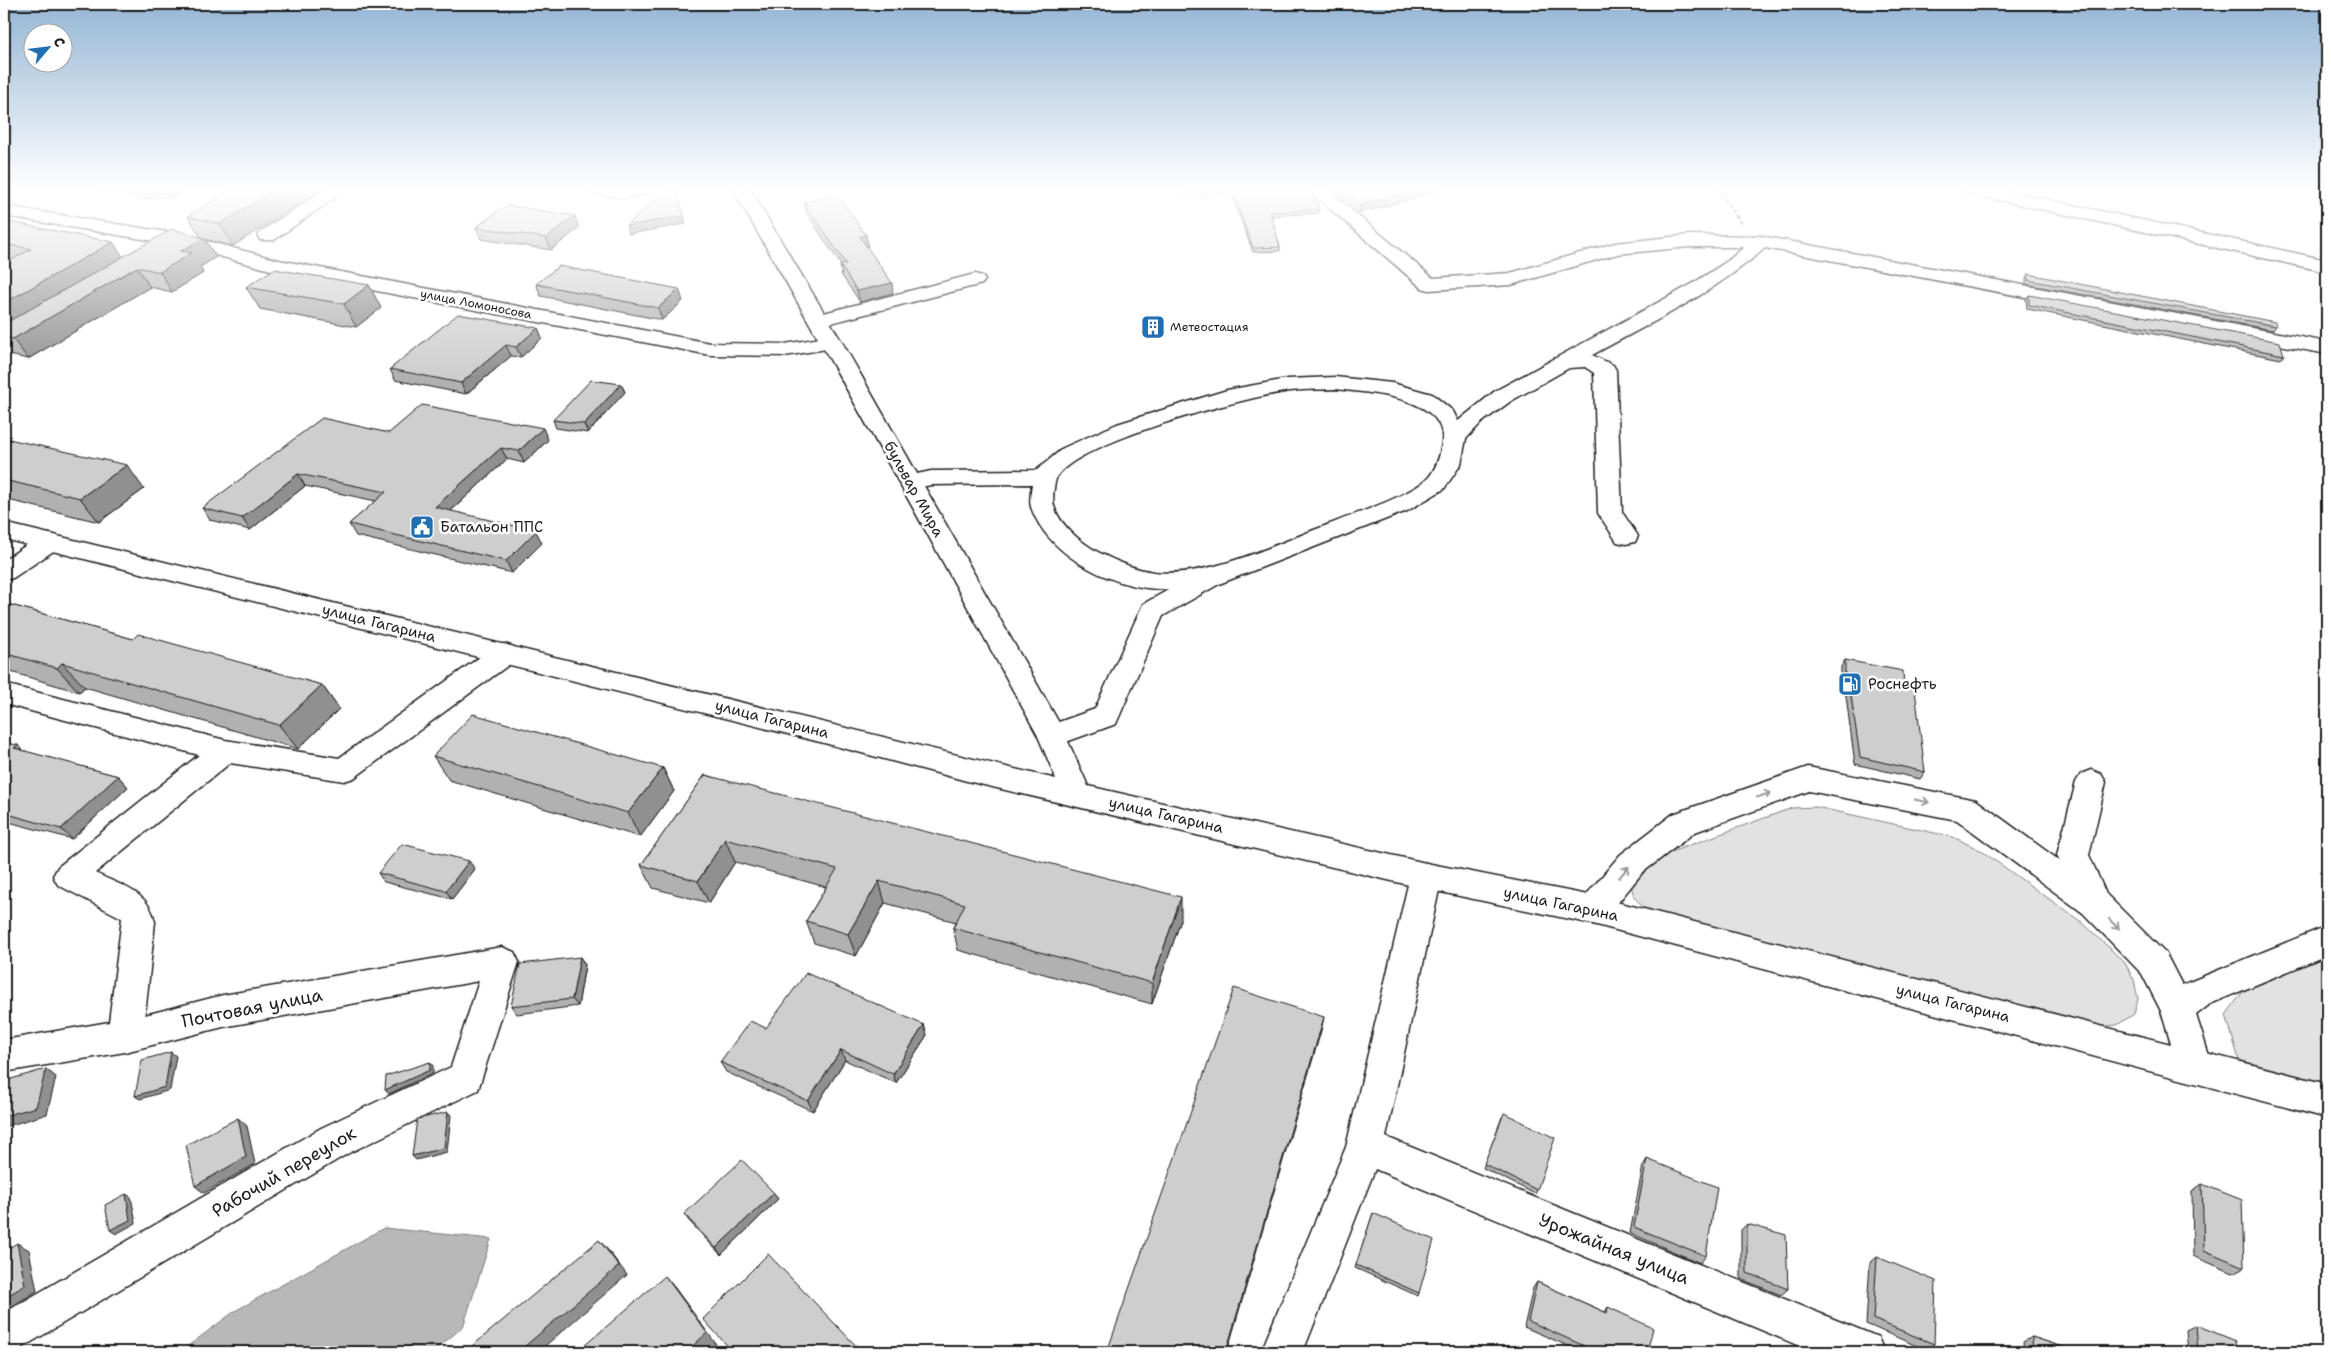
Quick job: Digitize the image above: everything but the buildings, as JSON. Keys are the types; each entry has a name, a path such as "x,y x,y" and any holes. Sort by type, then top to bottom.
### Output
{"street":[{"path":"154,255 160,251"},
{"name":"улица Ломоносова","path":"222,251 278,266 710,349 785,350 832,342"},
{"name":"бульвар Мира","path":"778,251 832,342 1052,736 1077,794"},
{"path":"1390,251 1429,284 1511,279 1607,251"},
{"path":"1052,736 1106,716 1152,610 1210,578 1399,506 1436,484 1450,464 1455,438 1474,418 1503,396 1699,288 1736,264 1749,251"},
{"path":"1809,251 2327,348"},
{"path":"2259,251 2327,266"},
{"path":"819,320 975,280"},
{"path":"1563,362 1589,361 1606,370 1610,513 1626,536"},
{"path":"1210,578 1155,581 1110,569 1080,553 1056,531 1042,506 1044,477 1050,468 1071,453 1125,429 1235,395 1287,385 1335,383 1392,389 1424,399 1462,403 1503,396"},
{"path":"1424,399 1445,416 1455,438"},
{"path":"911,482 931,478 1044,477"},
{"name":"улица Гагарина","path":"4,530 824,732 967,770 1426,876 1592,910 2327,1101"},
{"path":"4,572 49,542"},
{"path":"4,694 225,751 344,770 504,654"},
{"path":"125,1036 138,922 137,912 130,905 69,876 225,751"},
{"path":"1592,910 1631,864 1684,823 1808,779 1965,809 2094,904 2154,964 2177,1009 2194,1065"},
{"path":"2091,782 2073,854 2094,904"},
{"path":"1282,1352 1365,1147 1426,876"},
{"path":"2177,1009 2198,993 2327,940"},
{"name":"Почтовая улица","path":"4,1056 125,1036 223,1011 502,962"},
{"name":"Рабочий переулок","path":"4,1336 334,1141 465,1078 502,962"},
{"name":"Урожайная улица","path":"1365,1147 1863,1352"}],"shaded area":[{"path":"1816,807 1953,837 1980,850 2083,923 2125,963 2134,980 2138,999 2134,1014 2117,1025 2099,1027 1664,919 1645,909 1634,897 1631,885 1637,872 1657,857 1792,808"},
{"path":"2327,954 2327,1083 2239,1060 2226,1015 2249,983"},
{"path":"384,1228 491,1239 463,1327 432,1352 180,1352 235,1311"}],"place":[{"name":"Метеостация","path":"1153,327"},
{"name":"Батальон ППС","path":"422,527"},
{"name":"Роснефть","path":"1850,684"}]}
